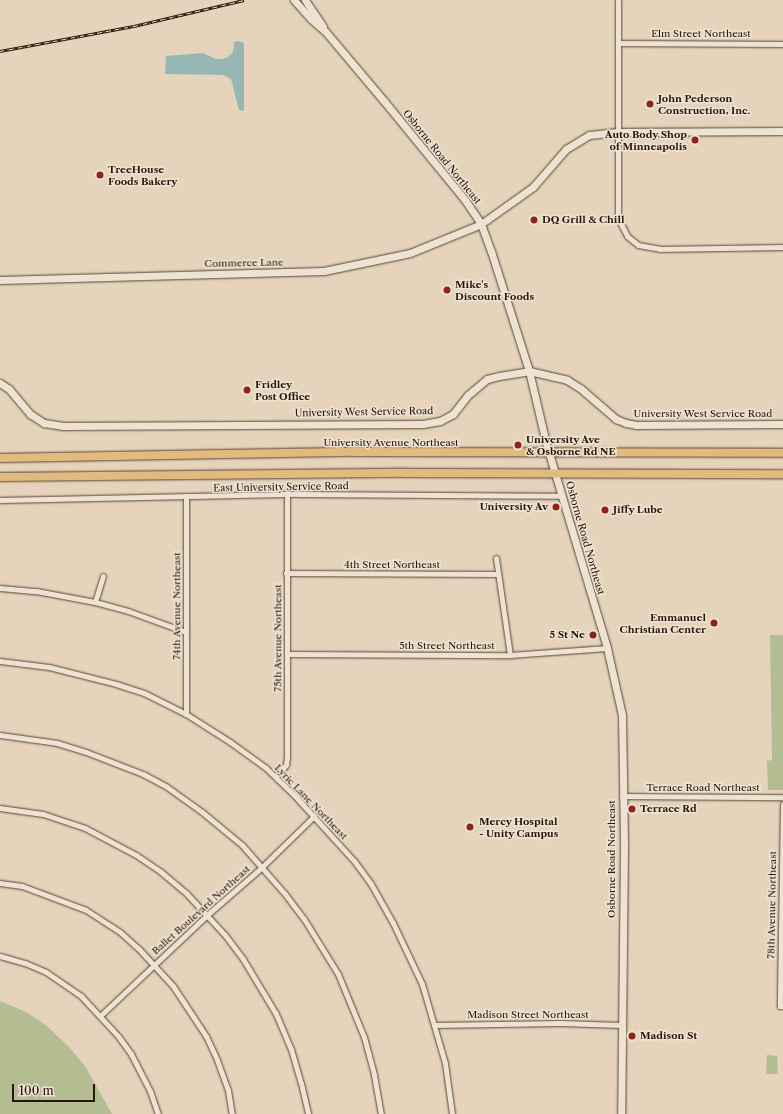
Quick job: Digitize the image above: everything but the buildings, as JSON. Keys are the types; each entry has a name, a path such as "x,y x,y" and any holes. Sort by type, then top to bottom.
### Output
{"main road":[{"name":"University Avenue Northeast","path":"0,458 353,452 783,453"},
{"path":"0,478 398,473 783,474"}],"street":[{"name":"Osborne Road Northeast","path":"294,0 311,19 325,31 465,200 481,224 529,371 562,496 607,648 622,715 622,796 624,848 621,1114"},
{"name":"Osborne Road Northeast","path":"306,0 316,14 325,31"},
{"path":"618,0 618,218 627,236 638,245 660,249 783,247"},
{"name":"Elm Street Northeast","path":"618,43 783,44"},
{"name":"Commerce Lane","path":"0,280 324,271 410,253 481,224 533,187 566,149 589,135 618,132 783,131"},
{"name":"University West Service Road","path":"0,384 9,389 30,414 44,423 62,426 423,424 440,421 453,414 468,395 487,380 499,376 529,371 567,380 580,388 616,419 626,423 636,425 783,424"},
{"name":"East University Service Road","path":"0,500 286,496 562,496"},
{"name":"75th Avenue Northeast","path":"276,776 284,769 287,757 286,496"},
{"name":"74th Avenue Northeast","path":"186,497 186,714"},
{"path":"496,558 497,574 510,655"},
{"name":"4th Street Northeast","path":"286,573 497,574"},
{"path":"95,602 102,576"},
{"path":"0,588 36,591 95,602 128,611 186,632"},
{"name":"5th Street Northeast","path":"287,654 510,655 607,648"},
{"name":"Lyric Lane Northeast","path":"0,662 49,667 116,684 144,693 186,714 230,742 276,776 355,862 370,884 393,924 422,984 444,1063 452,1114"},
{"path":"0,735 57,744 93,754 144,774 167,787 222,827 262,866 304,919 338,974 364,1037 374,1075 381,1114"},
{"name":"Terrace Road Northeast","path":"622,796 783,797"},
{"name":"78th Avenue Northeast","path":"781,1006 783,804"},
{"path":"0,808 43,814 85,828 107,839 161,872 187,894 243,958 276,1014 291,1049 302,1083 308,1114"},
{"name":"Ballet Boulevard Northeast","path":"100,1016 206,915 262,866 314,816"},
{"path":"0,883 22,886 86,910 120,932 173,986 206,1036 226,1084 232,1114"},
{"path":"0,956 25,962 46,972 81,996 118,1036 134,1058 150,1092 158,1114"},
{"name":"Madison Street Northeast","path":"434,1024 561,1023 622,1025"}],"green space":[{"path":"770,635 783,635 783,790 768,790 767,761 772,760"},
{"path":"0,1001 26,1012 46,1025 69,1047 85,1066 112,1114 0,1114"},
{"path":"767,1055 777,1056 778,1074 766,1074"}],"water":[{"path":"238,41 244,43 244,111 239,110 231,79 224,75 165,74 166,56 203,53 216,59 222,59 228,57 233,52 234,42"}],"railway":[{"path":"0,51 134,26 244,0"}],"place":[{"name":"John Pederson Construction, Inc.","path":"650,104"},
{"name":"Auto Body Shop of Minneapolis","path":"695,140"},
{"name":"TreeHouse Foods Bakery","path":"100,175"},
{"name":"DQ Grill & Chill","path":"534,220"},
{"name":"Mike's Discount Foods","path":"447,290"},
{"name":"Fridley Post Office","path":"247,390"},
{"name":"University Ave & Osborne Rd NE","path":"518,445"},
{"name":"University Av","path":"556,507"},
{"name":"Jiffy Lube","path":"605,510"},
{"name":"Emmanuel Christian Center","path":"714,623"},
{"name":"5 St Ne","path":"593,635"},
{"name":"Terrace Rd","path":"632,809"},
{"name":"Mercy Hospital - Unity Campus","path":"470,827"},
{"name":"Madison St","path":"632,1036"}]}
